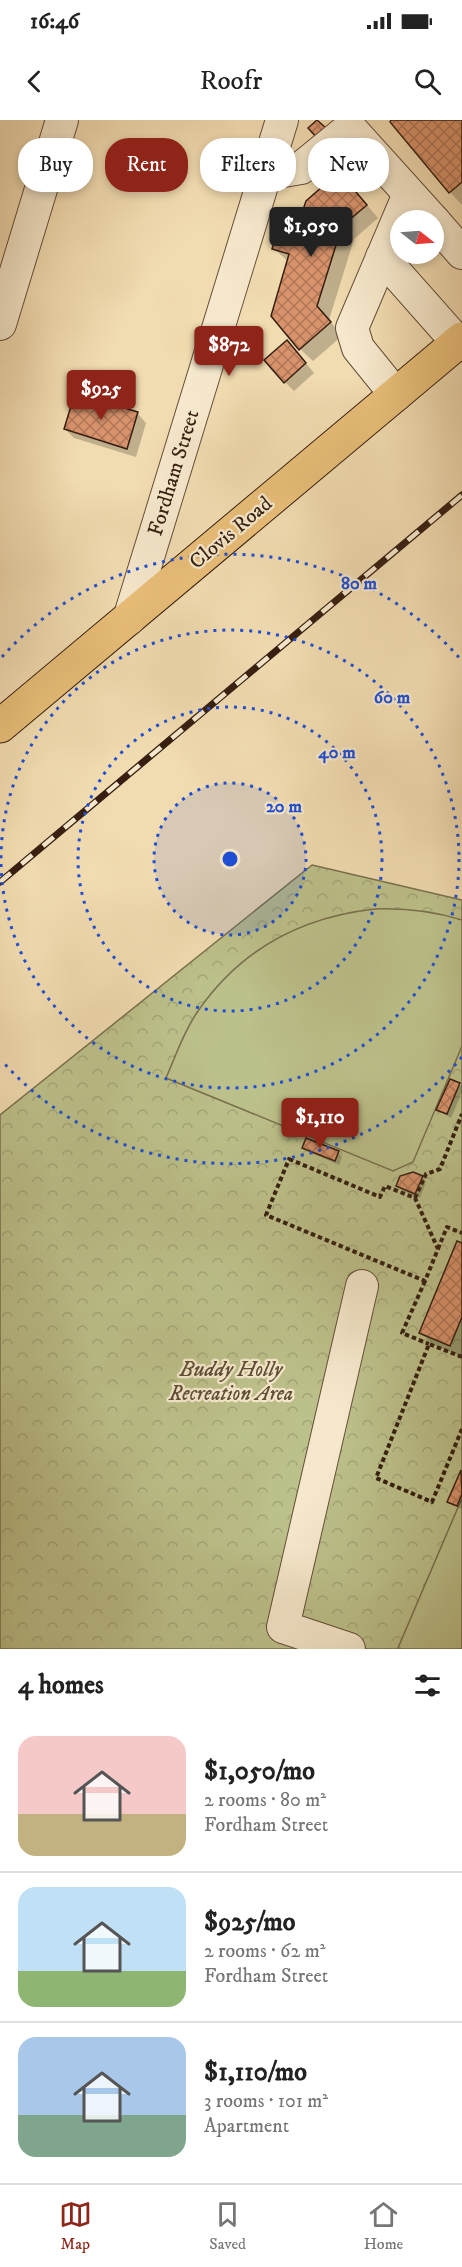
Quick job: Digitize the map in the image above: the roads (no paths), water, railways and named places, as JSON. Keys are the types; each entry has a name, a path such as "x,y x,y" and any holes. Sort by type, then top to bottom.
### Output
{"highway":[{"name":"Clovis Road","path":"0,726 460,341"}],"street":[{"path":"0,324 62,120"},
{"name":"Fordham Street","path":"277,138 282,120"},
{"path":"296,169 301,168 355,124 409,194 447,231"},
{"name":"Fordham Street","path":"129,619 260,192"},
{"path":"396,395 358,348 352,328 409,194"},
{"path":"382,257 460,341"},
{"path":"349,1649 283,1627 362,1286"}],"railway":[{"path":"0,882 462,495"}],"park label":[{"name":"Buddy Holly Recreation Area","path":"231,1382"}]}
